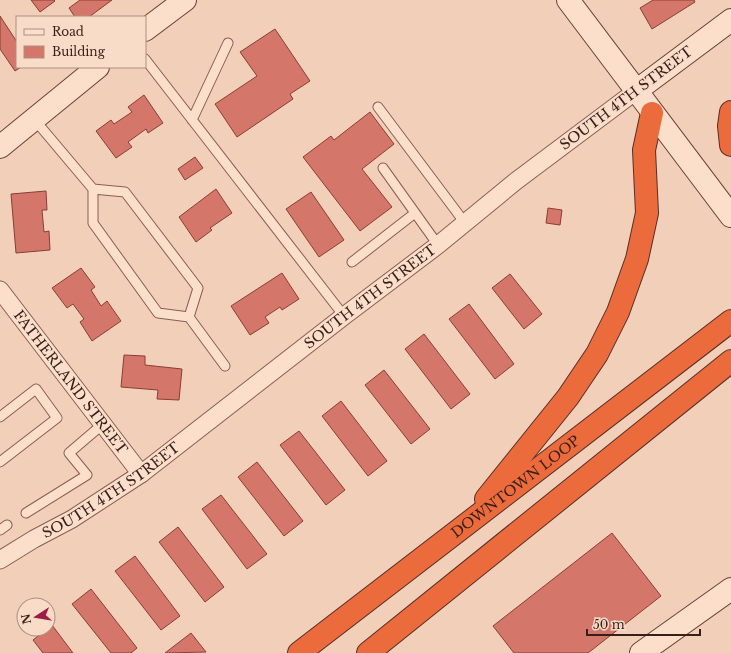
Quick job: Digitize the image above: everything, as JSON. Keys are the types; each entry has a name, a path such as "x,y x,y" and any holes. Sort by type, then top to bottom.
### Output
{"highway":[{"path":"464,526 568,397 597,354 618,312 637,259 647,213 644,150 652,112"},
{"path":"731,112 729,126 731,145"},
{"name":"DOWNTOWN LOOP","path":"299,653 731,321"},
{"path":"368,653 731,360"}],"main road":[{"path":"146,29 185,0"},
{"path":"568,0 731,216"},
{"name":"SOUTH 4TH STREET","path":"636,91 731,20"},
{"path":"0,147 33,118 97,68"},
{"path":"641,653 731,589"}],"street":[{"name":"SOUTH 4TH STREET","path":"0,560 34,539 72,519 141,474 438,245 516,181 636,91"},
{"name":"FATHERLAND STREET","path":"0,290 141,474"}],"lane":[{"path":"192,120 228,42"},
{"path":"146,60 344,316"},
{"path":"378,107 465,223"},
{"path":"33,118 93,189 94,223 158,314 189,317 225,366"},
{"path":"383,168 438,245"},
{"path":"93,189 125,192 180,264 198,288 189,317"},
{"path":"352,262 415,213"},
{"path":"0,417 36,389 57,418 0,462"},
{"path":"26,513 87,475 69,453 103,424"}],"building":[{"path":"31,0 54,0 55,1 40,12"},
{"path":"80,0 112,0 90,16 74,16 69,8"},
{"path":"653,0 694,0 695,2 652,29 640,8"},
{"path":"0,16 16,40 16,68 20,68 15,71 0,49"},
{"path":"275,29 310,81 290,94 293,99 237,137 215,104 257,76 240,52"},
{"path":"144,95 163,123 148,133 146,129 128,142 132,147 116,158 96,131 111,120 114,124 132,112 128,107"},
{"path":"370,112 394,144 362,169 392,207 360,231 303,157 331,136 334,140"},
{"path":"195,157 203,168 185,180 178,169"},
{"path":"216,189 232,213 210,228 212,230 196,242 179,217"},
{"path":"46,191 47,210 42,210 44,232 49,231 50,250 16,253 11,194"},
{"path":"311,192 344,240 319,257 286,209"},
{"path":"548,208 562,210 560,225 546,223"},
{"path":"81,268 95,287 91,290 101,306 107,301 121,321 92,341 80,322 84,319 73,304 67,308 52,288"},
{"path":"282,273 299,299 282,310 280,307 265,317 269,323 250,335 231,306"},
{"path":"510,274 542,314 524,329 492,288"},
{"path":"469,304 514,364 495,379 449,319"},
{"path":"424,334 470,394 451,409 405,349"},
{"path":"124,355 145,356 145,365 182,369 179,400 157,399 158,390 121,387"},
{"path":"384,370 430,429 411,444 365,385"},
{"path":"341,401 387,461 368,476 322,416"},
{"path":"299,431 345,490 326,505 280,445"},
{"path":"257,462 303,521 284,536 238,477"},
{"path":"221,495 267,554 247,569 202,509"},
{"path":"178,527 224,587 205,602 159,542"},
{"path":"612,533 661,596 588,653 514,653 493,626"},
{"path":"135,556 180,616 161,630 115,571"},
{"path":"91,589 137,648 131,653 111,653 72,604"},
{"path":"56,630 73,653 43,653 33,640 37,637 56,637"},
{"path":"191,633 206,652 165,653"}]}
